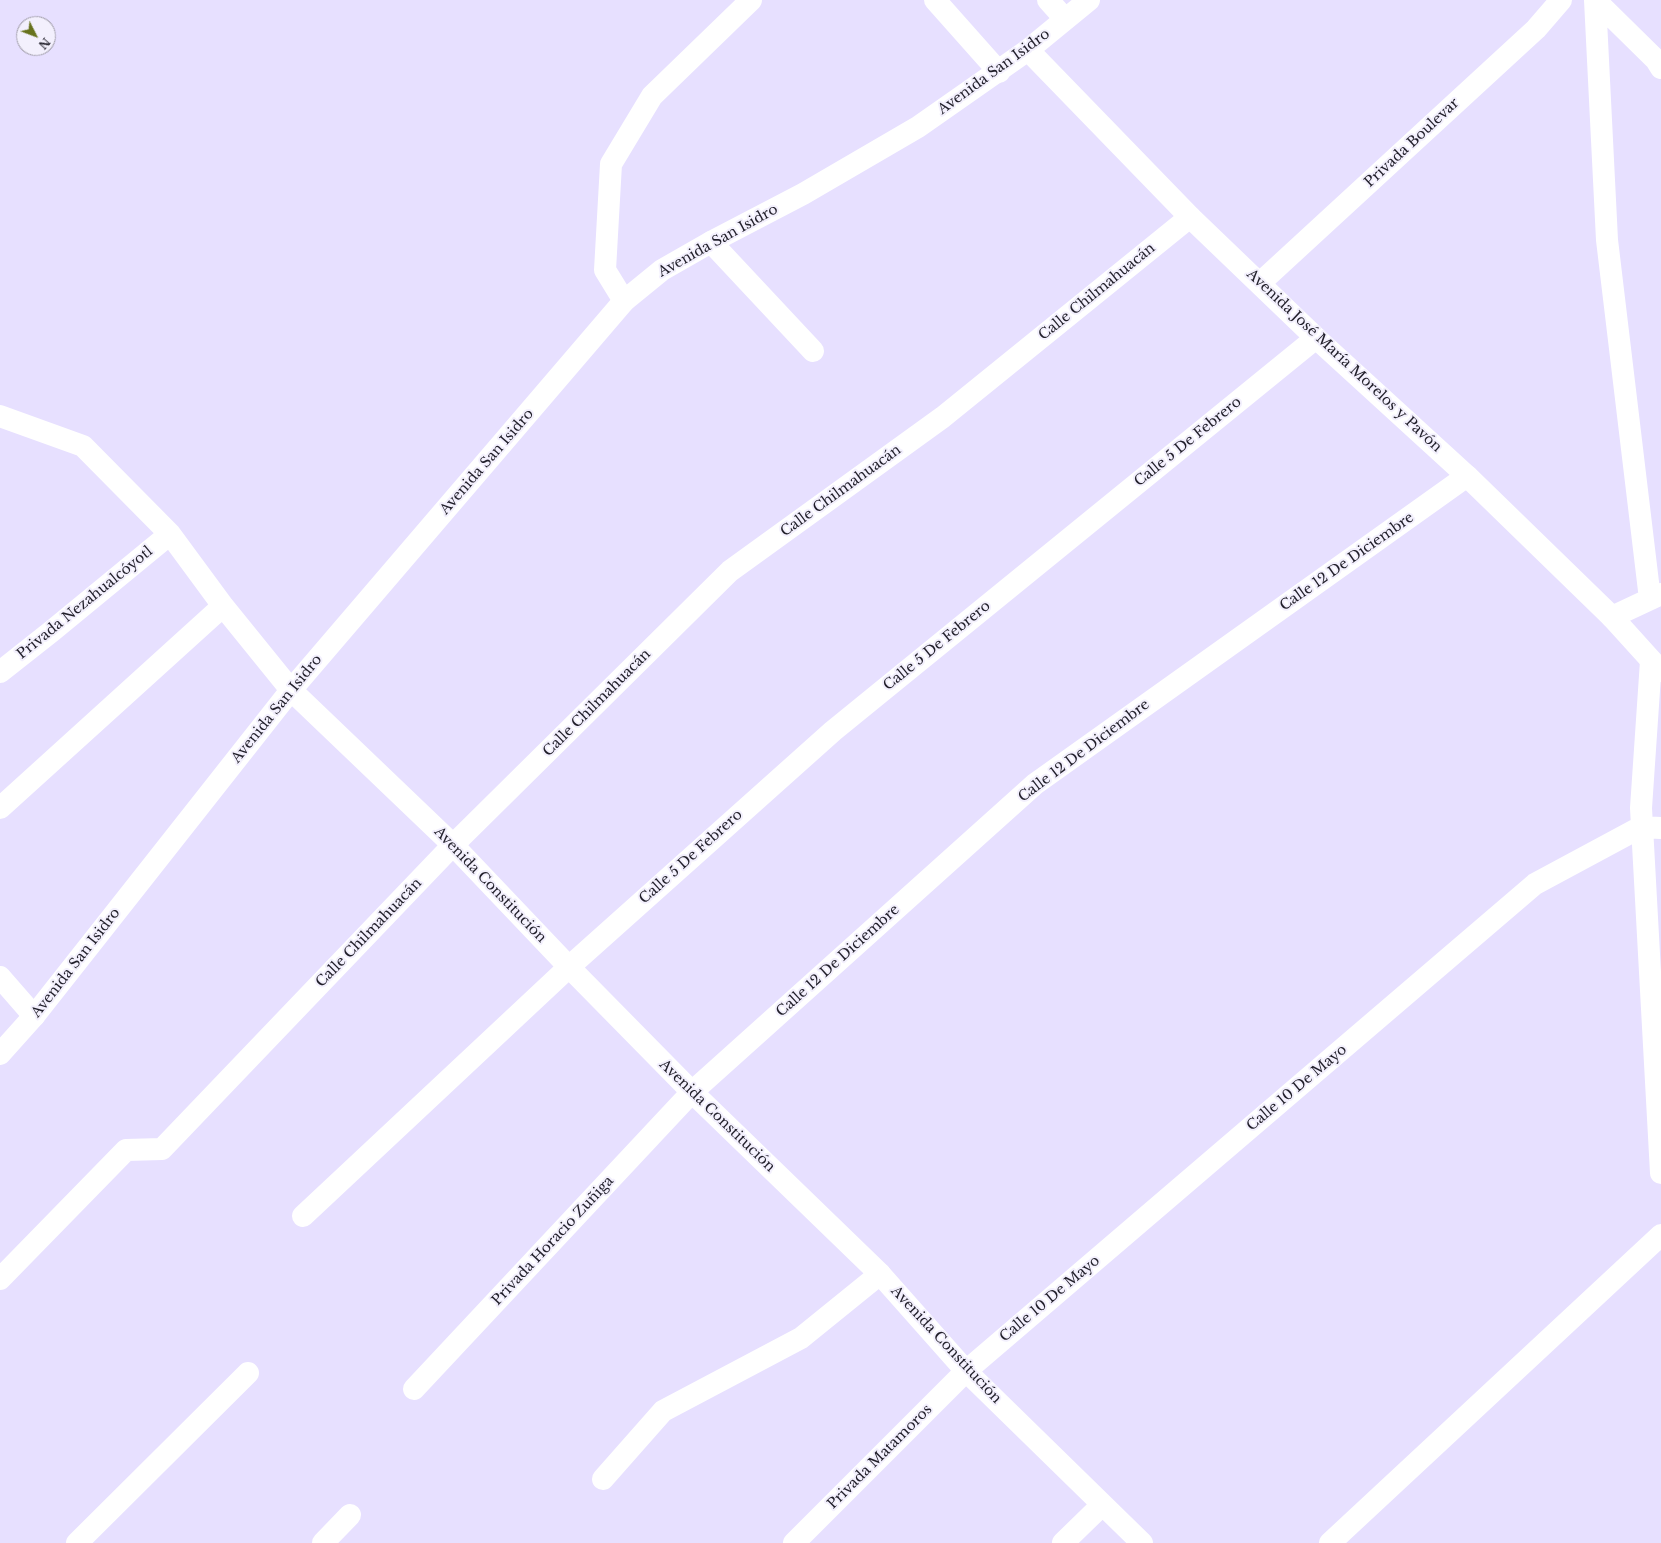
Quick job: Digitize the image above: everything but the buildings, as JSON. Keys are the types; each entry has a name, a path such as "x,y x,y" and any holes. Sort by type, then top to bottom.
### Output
{"street":[{"path":"624,301 605,270 611,164 652,96 751,0"},
{"path":"935,0 999,72"},
{"path":"1048,0 1065,19"},
{"name":"Avenida San Isidro","path":"0,1054 34,1016 291,690 624,301 662,270 711,242 804,194 918,127 999,72 1089,0"},
{"name":"Privada Boulevar","path":"1260,284 1536,29 1561,0"},
{"path":"1595,0 1656,60 1661,68"},
{"path":"1595,0 1607,240 1656,596 1612,617"},
{"name":"Avenida José María Morelos y Pavón","path":"1028,50 1190,217 1316,338 1467,476 1612,617 1656,666"},
{"name":"Calle Chilmahuacán","path":"0,1279 50,1226 126,1150 162,1149 453,845 730,571 943,417 1190,217"},
{"path":"711,242 813,351"},
{"name":"Calle 5 De Febrero","path":"303,1216 568,967 833,731 1316,338"},
{"name":"Avenida Constitución","path":"0,416 82,446 170,534 223,606 291,690 453,845 568,967 692,1092 880,1274 966,1371 1142,1543"},
{"name":"Calle 12 De Diciembre","path":"692,1092 1035,784 1467,476"},
{"name":"Privada Nezahualcóyotl","path":"0,672 170,534"},
{"path":"0,808 223,606"},
{"path":"1656,666 1640,808 1651,828 1661,1172"},
{"name":"Calle 10 De Mayo","path":"966,1371 1536,884 1651,828"},
{"path":"0,977 34,1016"},
{"name":"Privada Horacio Zuñiga","path":"414,1389 692,1092"},
{"path":"1330,1543 1661,1235"},
{"path":"603,1479 663,1411 801,1338 880,1274"},
{"name":"Privada Matamoros","path":"794,1543 966,1371"},
{"path":"81,1539 248,1373"},
{"path":"1063,1543 1102,1505"},
{"path":"323,1543 350,1515"}]}
